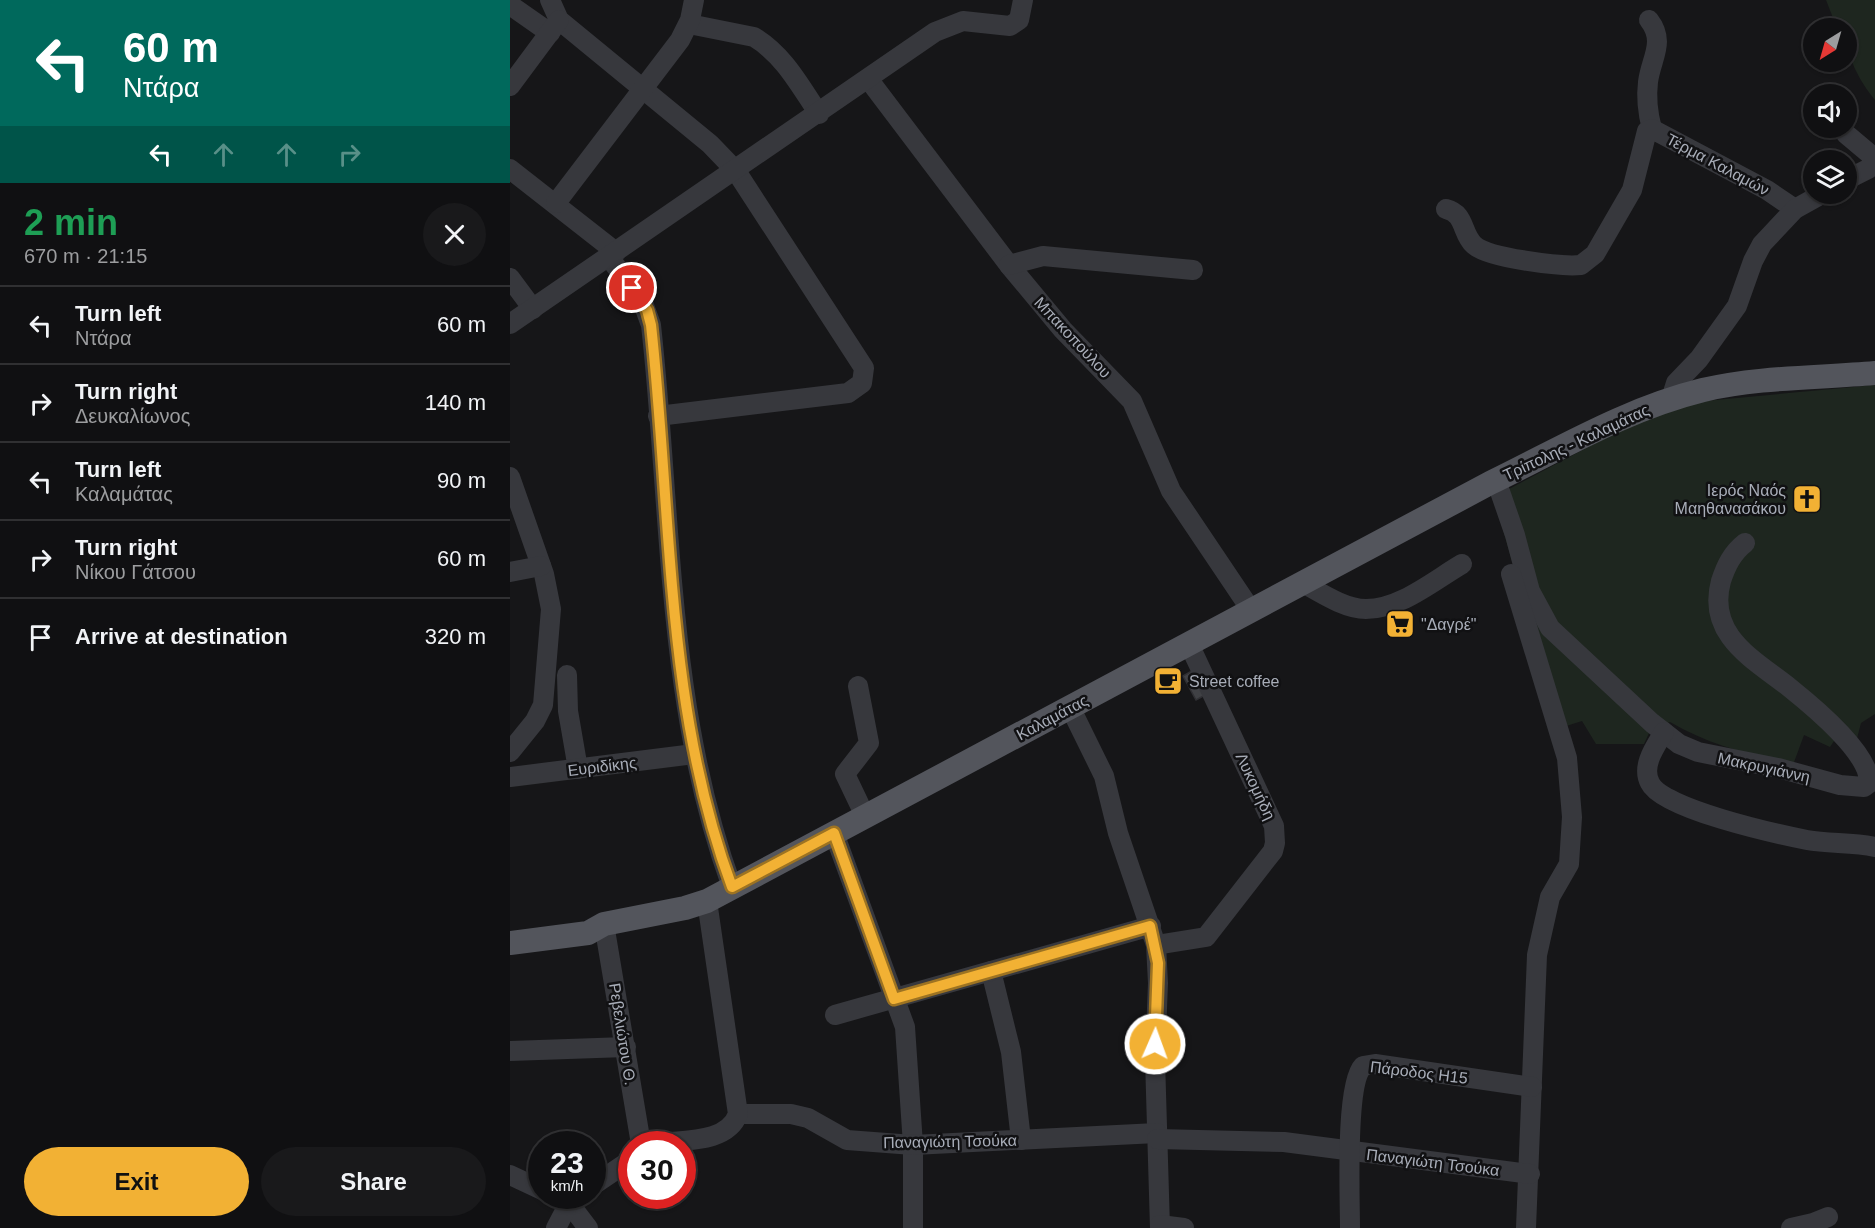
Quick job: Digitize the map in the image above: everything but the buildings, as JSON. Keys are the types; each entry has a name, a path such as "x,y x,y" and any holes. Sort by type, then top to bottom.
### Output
{"main road":[{"name":"Τρίπολης - Καλαμάτας","path":"1490,483 1584,435 1671,399 1704,390 1750,383 1875,373"},
{"name":"Καλαμάτας","path":"510,943 588,933 604,924 685,908 707,901 1490,483"},
{"name":"Καλαμάτας","path":"510,930 586,920 604,924"}],"street":[{"path":"510,86 554,27 550,0"},
{"path":"556,203 680,40 689,24 694,0"},
{"path":"510,324 869,80 935,32 957,22 972,21 1010,26 1016,23 1021,16 1023,0"},
{"path":"510,5 554,27 642,89 710,144 736,171 864,368 865,375 856,389 848,393 658,416"},
{"path":"1649,20 1656,30 1658,41 1648,86 1652,129"},
{"path":"689,24 754,37 762,42 791,71 819,114"},
{"name":"Μπακοπούλου","path":"869,80 1009,265 1070,337 1132,401 1171,491 1251,610"},
{"name":"Τέρμα Καλαμών","path":"1446,209 1461,217 1471,242 1482,250 1537,261 1581,265 1595,254 1632,190 1647,131 1652,129 1767,190 1795,209"},
{"path":"1851,138 1871,155 1874,162 1868,169 1857,174"},
{"path":"510,169 556,203 613,254 649,316 683,688 694,754 714,834 732,887"},
{"path":"1671,399 1676,383 1699,359 1737,306 1753,261 1762,244 1795,209 1804,204"},
{"path":"1009,265 1043,256 1193,270"},
{"path":"510,278 533,309"},
{"path":"510,477 541,566 551,609 544,699 535,721 510,752"},
{"path":"1490,483 1567,758 1571,789 1572,836 1569,864 1550,897 1537,955 1530,1174 1526,1228"},
{"name":"Μακρυγιάννη","path":"1490,483 1515,535 1530,591 1550,628 1664,732 1679,744 1698,752 1778,768 1840,785 1863,787 1868,784 1872,773 1850,741 1790,688 1746,656 1729,636 1719,613 1720,587 1731,558 1745,543"},
{"path":"1303,583 1344,604 1365,609 1390,606 1461,564"},
{"path":"510,572 541,566"},
{"name":"Λυκομήδη","path":"835,1015 991,971 1153,936 1206,937 1264,864 1275,843 1274,826 1189,644"},
{"path":"567,675 568,711 578,769"},
{"path":"858,686 869,743 845,774 866,816"},
{"path":"1070,707 1104,776 1123,850 1153,936 1158,983 1155,1059 1160,1226 1184,1228"},
{"path":"1664,732 1650,755 1647,767 1649,782 1666,798 1694,811 1806,840 1875,847"},
{"name":"Ευριδίκης","path":"510,777 694,754"},
{"path":"834,833 905,1027 913,1145 913,1228"},
{"path":"696,1137 722,1133 732,1126 738,1114 707,901"},
{"name":"Ρεβελιώτου Θ.","path":"604,924 639,1131"},
{"path":"991,971 1011,1052 1022,1140"},
{"path":"510,1051 626,1047"},
{"name":"Πάροδος Η15","path":"1350,1228 1350,1152 1355,1080 1357,1072 1367,1063 1532,1087"},
{"name":"Παναγιώτη Τσούκα","path":"738,1114 791,1114 808,1118 847,1140 913,1145 1157,1136 1284,1142 1530,1174"},
{"path":"510,1175 528,1183"},
{"path":"556,1228 563,1209"},
{"path":"575,1209 588,1228"},
{"path":"1791,1228 1828,1217"}],"shaded area":[{"path":"1826,0 1875,0 1875,100 1857,72 1857,18 1833,18"},
{"path":"1875,385 1875,714 1861,723 1856,742 1842,729 1830,747 1804,735 1793,765 1714,743 1670,722 1650,731 1644,744 1596,744 1582,721 1560,728 1501,523 1509,489 1624,428 1694,402"}],"place":[{"name":"Ιερός Ναός Μαηθανασάκου","path":"1807,499"},
{"name":"\"Δαγρέ\"","path":"1400,624"},
{"name":"Street coffee","path":"1168,681"}],"route":[{"path":"632,288 647,310 651,325 683,688 694,754 707,812 732,887 834,833 894,999 1150,926 1156,945 1158,963 1155,1044"}]}
